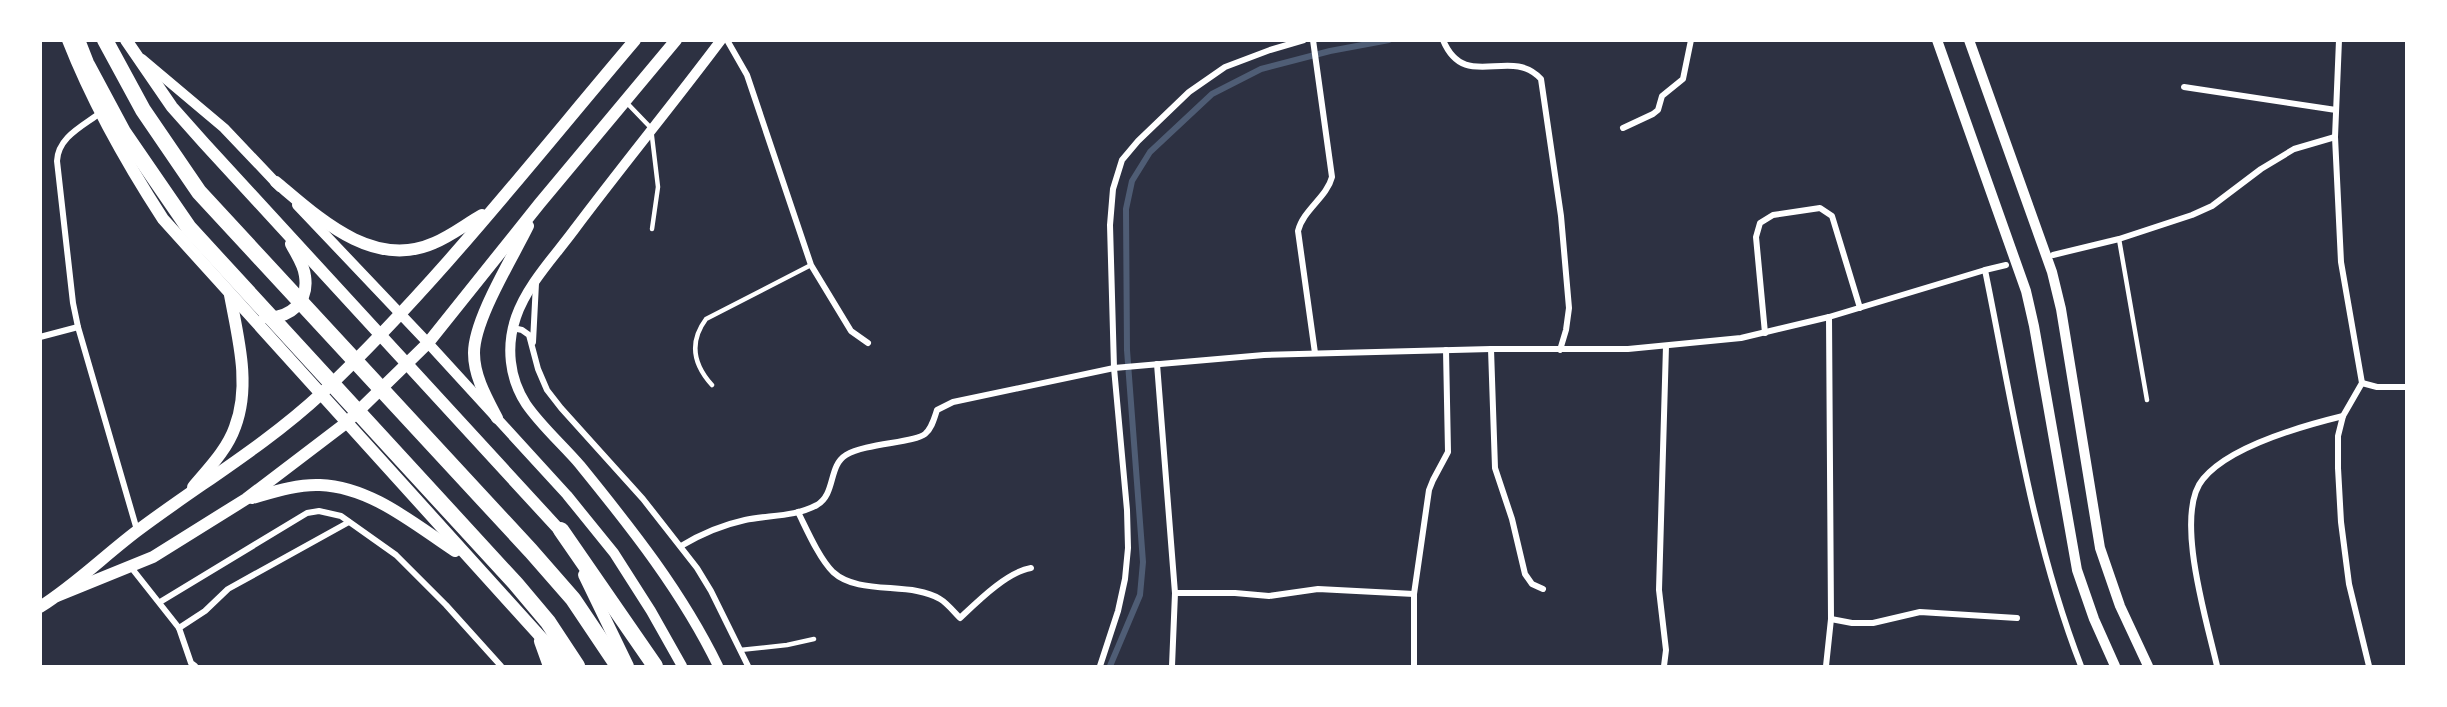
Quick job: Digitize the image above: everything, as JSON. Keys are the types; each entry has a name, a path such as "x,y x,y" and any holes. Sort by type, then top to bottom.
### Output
{"highway":[{"path":"77,40 86,63 123,132 189,228 516,584 548,622 577,666"},
{"path":"105,40 142,110 199,192 531,551 573,599 618,666"},
{"path":"561,530 655,666"},
{"path":"542,641 551,666"}],"main road":[{"path":"68,40 100,113 125,160 163,219 567,666"},
{"path":"40,607 57,596 137,531 225,470 320,394 420,294 635,40"},
{"path":"57,596 153,557 246,499 346,423 428,343 540,203 676,40"},
{"path":"129,46 172,107 561,530 628,666"},
{"path":"276,182 327,224 349,238 383,249 417,249 434,243 493,207"},
{"path":"497,418 477,375 474,352 477,332 540,203"},
{"path":"230,293 267,318 282,317 298,306 303,296 305,275 283,228"},
{"path":"182,500 221,454 235,428 242,397 242,360 230,293"},
{"path":"246,499 318,484 342,488 367,495 469,559"}],"street":[{"path":"718,666 678,592 636,533 527,405 516,386 510,348 516,315 536,280 721,40"},
{"path":"727,40 747,75 811,265 851,331 868,343"},
{"path":"1100,666 1118,611 1125,579 1128,548 1110,225 1113,189 1122,160 1189,92 1226,67 1304,40"},
{"path":"1313,40 1332,177 1302,221 1298,231 1316,353"},
{"path":"1623,128 1658,110 1662,96 1683,79 1691,40"},
{"path":"1937,40 2026,291 2077,570 2094,619 2115,666"},
{"path":"1969,40 2052,272 2061,309 2100,548 2120,606 2148,666"},
{"path":"2339,40 2335,137 2341,262 2362,383 2343,416 2338,436 2341,522 2349,584 2369,666"},
{"path":"1443,41 1450,56 1461,65 1524,67 1541,79 1561,216 1569,308 1560,350"},
{"path":"129,46 224,128 428,343 567,495 614,553 682,666"},
{"path":"2184,87 2336,110"},
{"path":"100,113 64,140 57,152 73,303 78,327 137,531"},
{"path":"2053,255 2119,239 2212,206 2260,169 2294,149 2335,137"},
{"path":"1765,333 1756,237 1761,223 1773,215 1820,208 1832,216 1860,308"},
{"path":"681,546 718,528 744,520 798,512 818,504 830,491 834,472 843,457 858,449 923,436 932,426 937,410 953,402 1117,368 1157,364 1316,353 1628,349 1741,338 1829,317 1985,270 2006,266"},
{"path":"1985,270 2034,513 2068,632 2081,666"},
{"path":"533,345 536,280"},
{"path":"1827,666 1831,619 1829,317"},
{"path":"40,337 78,327"},
{"path":"513,328 529,335 538,369 554,399 643,499 681,546 711,591 747,666"},
{"path":"1664,666 1666,650 1659,590 1666,346"},
{"path":"1491,349 1495,468 1512,519 1525,574 1532,584 1543,589"},
{"path":"1414,666 1414,594 1430,490 1448,452 1446,350"},
{"path":"1157,364 1175,593 1172,666"},
{"path":"2362,383 2377,387 2406,387"},
{"path":"2217,666 2192,552 2193,499 2201,480 2222,461 2271,438 2307,425 2343,416"},
{"path":"160,602 308,513 328,512 349,522 396,555 446,605 501,666"},
{"path":"798,512 832,571 845,580 920,592 940,599 960,618 1010,575 1031,568"},
{"path":"179,628 205,611 228,589 349,522"},
{"path":"130,566 179,628 191,665"},
{"path":"1175,593 1235,593 1269,596 1318,589 1414,594"},
{"path":"1831,619 1852,623 1873,623 1920,612 2018,618"}],"lane":[{"path":"624,101 651,128 658,187 652,229"},
{"path":"2119,239 2147,400"},
{"path":"712,385 703,375 696,358 695,344 698,330 706,319 811,265"},
{"path":"740,650 787,645 814,639"}],"waterway":[{"path":"1110,666 1140,595 1143,562 1127,350 1126,209 1132,181 1150,152 1212,94 1261,69 1330,51 1389,40"}]}
